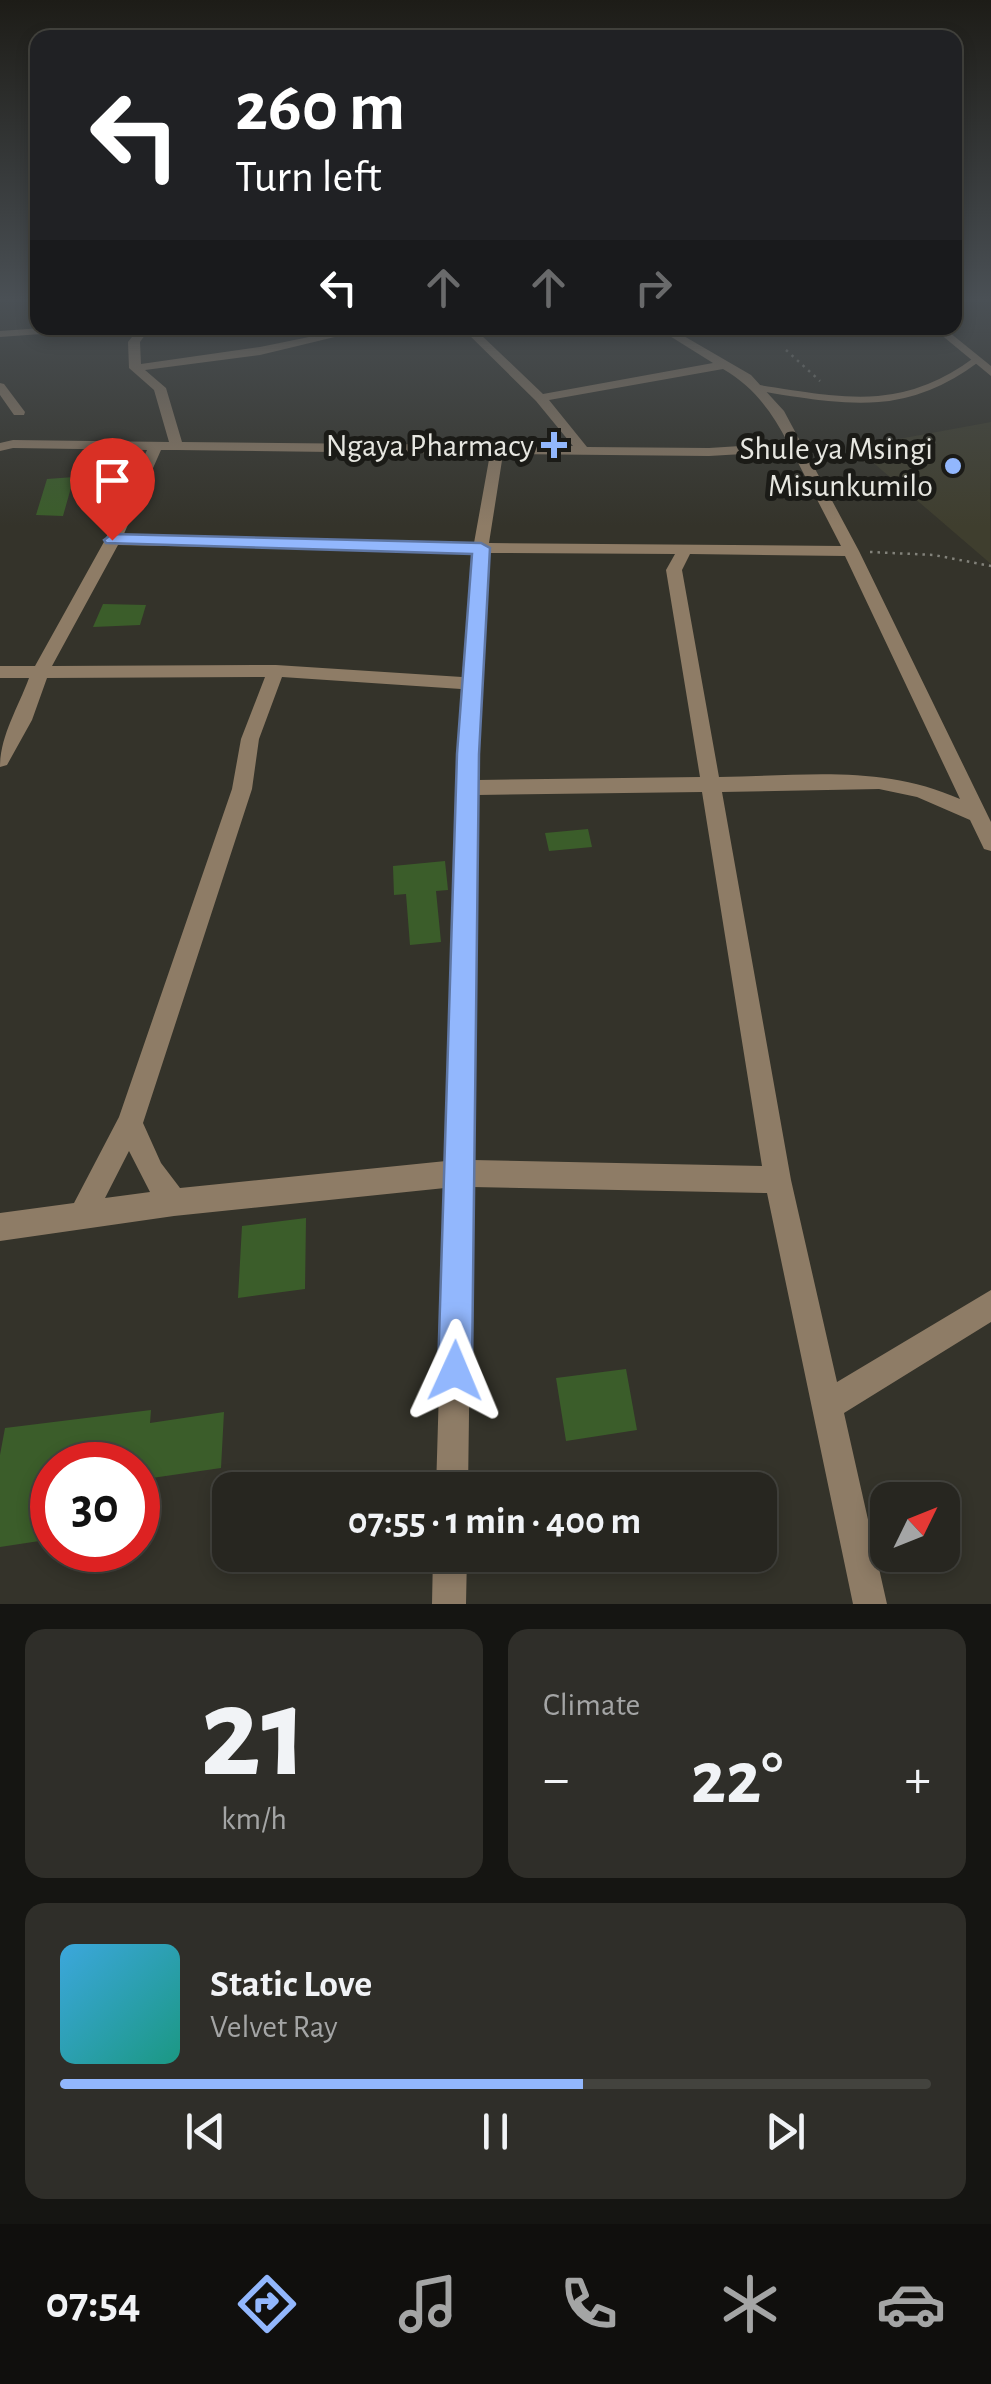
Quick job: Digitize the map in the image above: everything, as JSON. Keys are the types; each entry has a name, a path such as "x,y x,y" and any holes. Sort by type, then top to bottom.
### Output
{"street":[{"path":"146,377 160,388 177,446"},
{"path":"518,377 584,450"},
{"path":"540,398 657,377"},
{"path":"745,377 778,410 798,447 991,843"},
{"path":"0,387 19,412"},
{"path":"0,447 13,444 736,452 798,447"},
{"path":"0,760 26,712 39,674 112,540 156,445"},
{"path":"452,1472 470,684 481,548 497,451"},
{"path":"112,540 851,551"},
{"path":"648,550 674,570"},
{"path":"685,550 674,570 778,1180 870,1604"},
{"path":"0,672 276,671 470,684"},
{"path":"82,1215 130,1123 242,790 250,739 276,671"},
{"path":"0,722 26,712"},
{"path":"467,788 879,782 921,790 976,814"},
{"path":"130,1123 152,1172 174,1202"},
{"path":"0,1227 174,1202 460,1173 778,1180"},
{"path":"829,1404 991,1305"},
{"path":"449,1604 450,1572"}],"lane":[{"path":"759,388 863,402 920,396 957,377"}],"path":[{"path":"813,377 836,400"},
{"path":"851,551 934,555 991,566"}],"shaded area":[{"path":"991,422 990,489 991,564 855,447"}],"building":[{"path":"74,477 63,516 36,515 47,479"},
{"path":"103,604 146,605 140,625 93,627"},
{"path":"588,829 592,847 549,851 545,833"},
{"path":"445,861 448,890 436,891 441,942 410,945 406,894 394,895 393,866"},
{"path":"306,1218 305,1289 238,1298 242,1226"},
{"path":"626,1369 637,1430 566,1441 556,1378"},
{"path":"151,1410 150,1423 224,1412 221,1468 160,1477 160,1442 30,1442 30,1542 0,1547 0,1455 5,1428"}],"place":[{"name":"Ngaya Pharmacy","path":"554,445"},
{"name":"Shule ya Msingi Misunkumilo","path":"953,466"}],"route":[{"path":"112,540 481,548 470,684 455,1371"}]}
